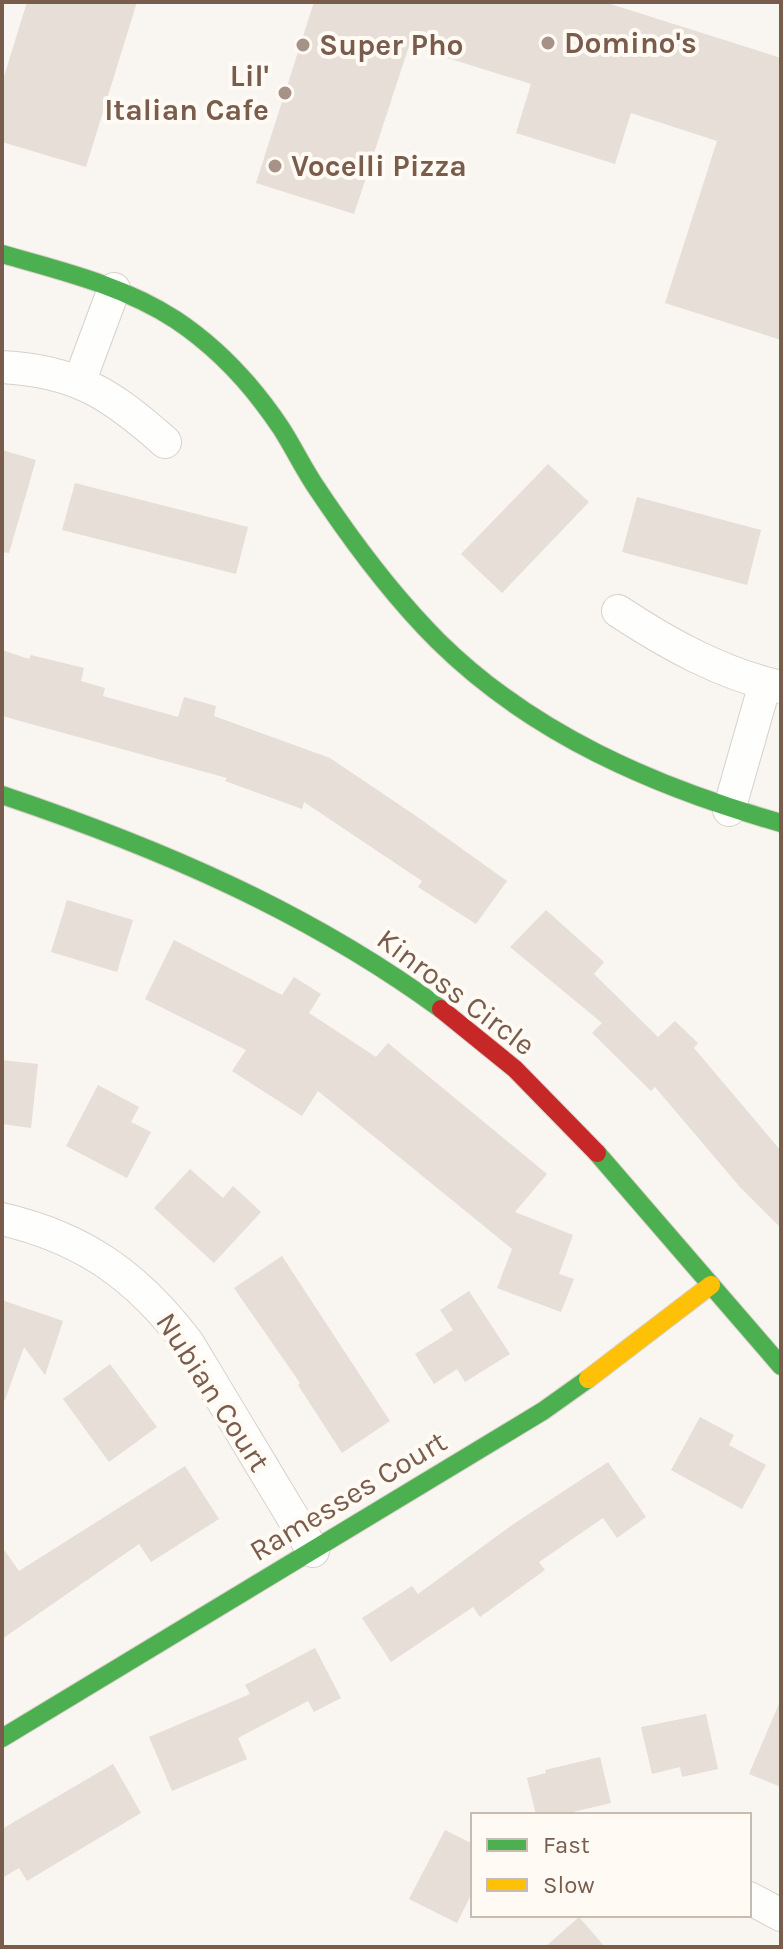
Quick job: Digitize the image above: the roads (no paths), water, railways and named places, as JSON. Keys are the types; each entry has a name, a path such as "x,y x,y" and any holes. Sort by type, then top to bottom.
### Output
{"street":[{"path":"2,254 136,297 207,343 247,382 280,426 319,492 359,550 403,604 463,662 523,709 584,748 651,781 729,810 781,823"},
{"path":"80,380 114,289"},
{"path":"2,367 80,380 131,412 165,442"},
{"path":"618,611 693,655 773,686 729,810"},
{"name":"Kinross Circle","path":"2,795 88,823 206,870 281,907 359,952 403,982 514,1069 573,1125 781,1366"},
{"name":"Nubian Court","path":"2,1219 37,1227 95,1255 137,1284 164,1311 188,1343 313,1551"},
{"name":"Ramesses Court","path":"2,1738 543,1411 626,1352 711,1285"},
{"path":"751,1899 781,1915"}],"place":[{"name":"Domino's","path":"548,43"},
{"name":"Super Pho","path":"303,45"},
{"name":"Lil' Italian Cafe","path":"285,93"},
{"name":"Vocelli Pizza","path":"275,166"}]}
